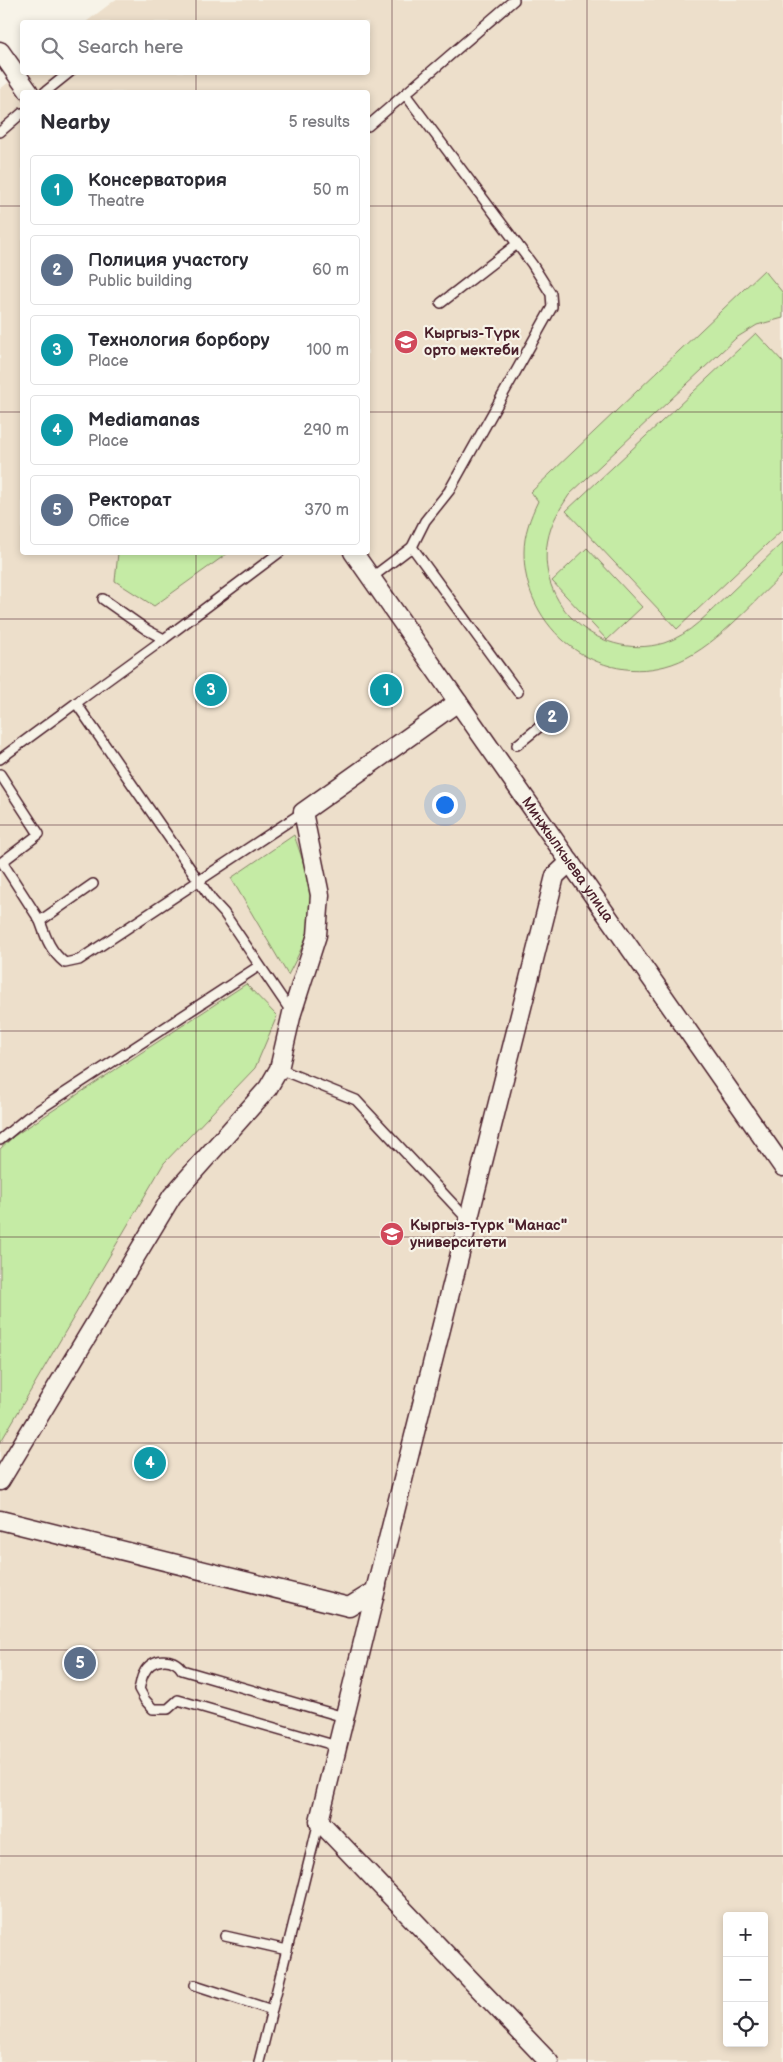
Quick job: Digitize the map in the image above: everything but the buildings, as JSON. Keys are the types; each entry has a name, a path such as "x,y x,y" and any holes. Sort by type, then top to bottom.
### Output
{"street":[{"path":"0,52 28,90"},
{"name":"Миңжылкыева улица","path":"355,555 783,1167"},
{"path":"0,1481 172,1196 268,1088 278,1069 292,1013 317,935 320,895 303,812 458,702"},
{"path":"0,1520 349,1607 375,1591 555,876 570,862"},
{"path":"380,1571 319,1821 550,2062"}],"lane":[{"path":"370,124 514,0"},
{"path":"47,90 66,75"},
{"path":"371,578 412,547 425,521 449,491 552,306 551,294 545,284 405,94"},
{"path":"0,132 20,115"},
{"path":"441,303 517,244"},
{"path":"412,547 518,692"},
{"path":"0,759 276,555"},
{"path":"103,599 147,630 164,639"},
{"path":"76,703 292,1013"},
{"path":"517,745 543,724"},
{"path":"0,774 39,834 2,862 40,921 47,943 56,956 65,963 79,960 303,812"},
{"path":"40,921 93,884"},
{"path":"0,1140 28,1117 259,966"},
{"path":"278,1069 356,1100 469,1221"},
{"path":"337,1746 178,1700 168,1709 153,1709 145,1700 140,1689 144,1672 153,1664 170,1659 178,1662 182,1670 344,1717"},
{"path":"259,2062 319,1821"},
{"path":"225,1936 287,1950"},
{"path":"195,1985 272,2010"}],"shaded area":[{"name":"Кыргыз-түрк \"Манас\" университети","path":"115,0 783,0 783,2062 0,2062 0,89 20,74 370,75 370,20 89,20"}],"green space":[{"path":"764,270 783,293 783,318 757,325 736,338 569,495 551,528 546,554 549,578 558,600 573,619 592,634 614,643 639,647 664,643 691,629 783,542 783,574 731,625 702,649 687,658 672,664 644,669 618,668 592,660 570,646 551,627 536,605 527,580 524,552 528,526 538,501 531,492"},
{"path":"756,333 783,362 783,529 677,629 566,511"},
{"path":"587,548 642,607 607,640 552,581"},
{"path":"118,555 225,555 154,606 115,581"},
{"path":"294,835 309,887 311,914 305,940 288,975 231,878"},
{"path":"246,984 277,1016 255,1068 164,1163 0,1443 0,1149 14,1136"}],"place":[{"name":"Кыргыз-Түрк орто мектеби","path":"406,342"},
{"name":"Технология борбору","path":"211,690"},
{"name":"Консерватория","path":"386,690"},
{"name":"Полиция участогу","path":"552,717"},
{"name":"Кыргыз-түрк \"Манас\" университети","path":"392,1234"},
{"name":"Mediamanas","path":"150,1463"},
{"name":"Ректорат","path":"80,1663"}]}
